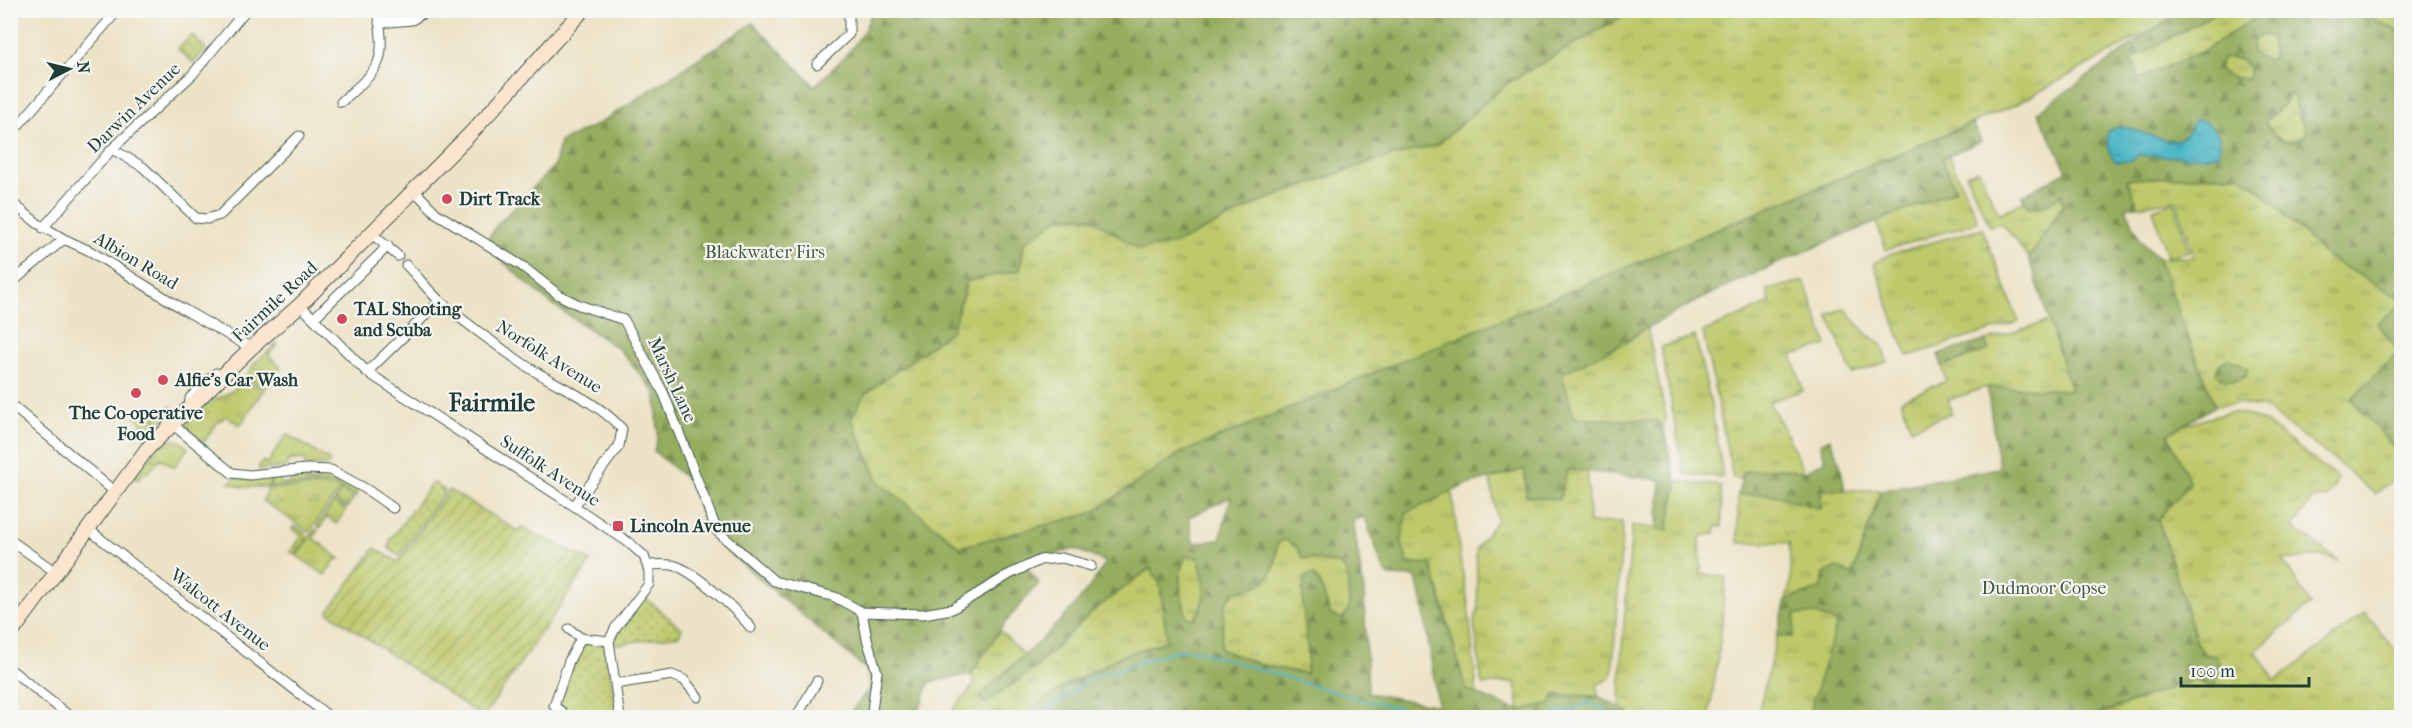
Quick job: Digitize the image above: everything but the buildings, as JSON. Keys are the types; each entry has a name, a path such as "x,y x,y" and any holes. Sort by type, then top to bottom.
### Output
{"main road":[{"name":"Fairmile Road","path":"10,635 147,449 248,347 300,304 414,190 483,120 583,10"}],"street":[{"path":"10,135 118,10"},
{"name":"Darwin Avenue","path":"44,228 112,149 192,75 246,10"},
{"path":"341,102 377,68 381,52 378,10"},
{"path":"379,23 412,20 428,10"},
{"path":"817,63 849,34 849,10"},
{"path":"112,149 143,166 196,218 207,219 220,215 293,139"},
{"name":"Marsh Lane","path":"414,190 436,213 522,266 559,295 579,305 624,320 664,394 717,531 774,581 835,597 862,612 923,614 952,609 992,584 1040,560 1062,558 1091,566"},
{"name":"Albion Road","path":"10,201 44,228 90,251 248,347"},
{"path":"371,233 398,256"},
{"path":"10,284 64,239"},
{"name":"Fairmile Road","path":"314,318 388,246"},
{"name":"Norfolk Avenue","path":"406,265 440,301 524,364 603,411 622,429 619,446 574,506"},
{"path":"367,372 440,301"},
{"name":"Suffolk Avenue","path":"300,304 367,372 636,548 644,556 648,565"},
{"path":"10,404 115,492"},
{"path":"172,424 232,473 250,475 306,469 331,470 366,489 393,508"},
{"name":"Walcott Avenue","path":"88,529 331,717"},
{"path":"10,540 57,573"},
{"path":"620,717 609,641 616,627 646,589 650,579 648,565 677,566 724,601 751,628"},
{"path":"862,612 877,672 871,717"},
{"path":"569,629 581,638 609,641"},
{"path":"562,712 554,706 569,661 581,638"},
{"path":"10,669 72,717"},
{"path":"615,684 672,675 684,680 698,697"},
{"path":"796,717 817,681"}],"green space":[{"path":"1639,10 2180,11 2157,27 2017,104 1179,454 1092,513 960,547 879,482 851,418 864,395 952,330 967,281 1020,270 1024,243 1059,218 1090,217 1139,250 1177,243 1265,200 1370,162 1437,145 1509,82 1626,14"},
{"name":"Blackwater Firs","path":"872,11 1639,11 1626,14 1509,82 1437,145 1370,162 1265,200 1177,243 1139,250 1090,217 1059,218 1024,243 1020,270 967,281 952,330 864,395 851,418 879,482 960,547 1092,513 1179,454 1973,123 1981,141 1942,158 1956,190 1822,244 1722,288 1640,331 1628,341 1562,373 1574,418 1657,421 1663,428 1677,486 1667,531 1657,528 1661,480 1568,469 1559,500 1526,496 1525,469 1466,485 1406,513 1401,543 1408,563 1431,564 1466,690 1519,711 1551,703 1555,695 1598,696 1631,714 1612,712 1558,718 1022,717 1062,688 1123,655 1167,641 1160,583 1150,568 1095,609 1032,671 984,704 979,696 1064,617 1093,582 1106,562 1075,549 1023,563 1039,583 1003,625 971,674 930,682 916,717 847,717 870,687 867,670 723,548 706,529 690,482 654,451 658,436 656,394 620,350 550,303 484,245 496,226 555,165 560,142 600,123 753,23 815,86 849,52 868,22","holes":["1231,497 1220,540 1193,543 1189,517","1365,517 1383,568 1389,576 1416,577 1422,600 1438,706 1368,693 1364,593 1353,520","1286,540 1297,548 1303,558 1338,564 1346,573 1348,581 1349,609 1342,619 1330,614 1320,583 1313,575 1306,576 1303,588 1303,612 1308,650 1306,674 1258,664 1220,649 1225,604 1234,592 1252,588 1268,578 1275,564 1278,542","1186,556 1198,558 1202,574 1204,596 1195,619 1186,617 1180,586 1182,564"]},
{"path":"985,11 1013,11 1000,22 993,20"},
{"name":"Dudmoor Copse","path":"2180,11 2219,11 2132,59 2139,79 2203,51 2257,17 2254,11 2355,11 2401,32 2401,299 2326,256 2264,194 2240,175 2127,179 2138,206 2126,208 2140,240 2158,258 2215,406 2168,434 2190,483 2158,519 2198,645 2204,654 2216,656 2219,662 2215,685 2208,686 2195,679 2090,717 1808,717 1837,623 1816,614 1795,614 1793,637 1777,636 1786,600 1822,588 1824,574 1837,567 1853,575 1881,490 1999,468 1987,387 2071,390 2029,258 2064,204 2061,195 2043,207 2029,208 2022,196 2067,171 2038,112","holes":["2262,35 2271,38 2274,55 2270,60 2257,57 2252,50 2254,41","2223,57 2241,59 2248,67 2250,74 2247,79 2231,77 2224,74 2219,67","2290,94 2294,96 2306,135 2293,141 2277,137 2265,121 2280,109"]},
{"path":"2219,11 2254,11 2258,17 2203,51 2139,79 2131,59"},
{"path":"2355,11 2401,11 2401,32"},
{"path":"192,35 206,49 193,63 178,49"},
{"path":"2262,35 2271,38 2274,55 2270,60 2257,57 2252,50 2254,41"},
{"path":"2223,57 2242,59 2250,74 2247,79 2224,74 2219,67"},
{"path":"2290,93 2294,96 2298,115 2307,130 2306,135 2287,140 2277,137 2264,121 2280,109"},
{"path":"1948,155 1976,215 1977,222 1886,250 1876,222 1955,190 1942,158"},
{"path":"1979,170 1999,214 2025,201 2029,208 2061,195 2064,204 2029,258 2002,223 1990,226 1966,175"},
{"path":"2240,175 2264,194 2326,256 2401,299 2401,305 2378,323 2399,352 2352,399 2401,455 2401,474 2375,494 2336,461 2265,408 2237,403 2215,406 2158,258 2194,257 2176,200 2138,206 2127,179"},
{"path":"2174,202 2189,251 2167,257 2153,209"},
{"path":"1982,228 2019,322 1908,356 1874,263 1888,255"},
{"path":"1804,281 1827,345 1792,355 1803,390 1769,402 1804,472 1778,468 1743,472 1741,479 1733,478 1703,332 1770,303 1767,290"},
{"path":"2401,305 2401,455 2351,399 2399,352 2377,323"},
{"path":"1845,308 1866,334 1881,343 1887,362 1852,374 1828,315"},
{"path":"2049,321 2072,390 1986,387 1949,400 1951,413 1911,429 1901,400 1946,381 1942,366 1988,350 1985,341"},
{"path":"1647,327 1666,417 1663,428 1657,421 1574,418 1561,373 1628,341"},
{"path":"1695,336 1711,405 1723,476 1721,477 1684,474 1661,347"},
{"path":"1985,341 1989,350 1942,366 1938,354"},
{"path":"277,343 278,345 268,355 281,367 266,387 246,378 254,364"},
{"path":"2228,359 2248,370 2246,376 2230,381 2216,373 2219,364"},
{"path":"243,380 264,389 240,425 226,416 216,424 204,442 187,428 194,415 237,388"},
{"path":"170,406 174,410 156,428 157,414 160,415"},
{"path":"142,409 155,413 154,430 146,438 137,430 143,423 136,417"},
{"path":"2230,412 2254,417 2268,424 2338,479 2327,498 2313,498 2293,527 2338,560 2322,556 2283,560 2310,604 2256,651 2275,681 2365,613 2395,650 2401,646 2401,717 2090,718 2195,679 2208,686 2216,656 2204,654 2198,645 2158,519 2189,483 2168,434 2181,426"},
{"path":"287,434 330,461 328,465 305,466 304,459 287,461 287,467 260,470 258,468 263,461 267,464"},
{"path":"169,439 179,441 188,448 174,467 160,458 148,473 145,471 138,480 134,477 162,443"},
{"path":"1830,439 1840,464 1845,490 1821,490 1821,509 1771,494 1738,495 1743,472 1778,468 1804,472 1825,461 1820,444"},
{"path":"1526,469 1588,470 1589,523 1623,522 1612,677 1597,685 1598,696 1555,695 1551,703 1519,711 1515,682 1482,685 1474,622 1478,609 1476,549 1497,520 1490,479"},
{"path":"326,474 357,489 356,496 332,483 269,487 273,478 280,478 281,484 291,483 290,477 305,476 306,482 318,481 318,475"},
{"path":"236,477 250,480 272,478 268,487 242,487 229,483"},
{"path":"1675,481 1721,486 1722,527 1716,526 1715,533 1700,537 1701,574 1726,577 1720,642 1709,717 1558,718 1612,712 1629,714 1620,708 1622,648 1632,525 1667,530 1677,486"},
{"path":"433,482 445,491 399,556 389,549 390,540"},
{"path":"334,485 340,489 309,532 263,501 268,489"},
{"path":"342,490 354,498 347,508 335,500"},
{"path":"449,490 518,531 521,527 591,561 483,717 328,612 375,548 398,562"},
{"path":"1821,490 1881,490 1852,575 1824,574 1822,588 1786,600 1791,581 1789,543 1738,543 1738,495 1771,494 1821,509"},
{"path":"1452,492 1468,603 1477,695 1466,690 1438,587 1408,563 1401,543 1406,513"},
{"path":"334,502 346,510 336,524 327,517 320,528 317,526"},
{"path":"295,526 305,533 307,538 296,555 290,552 302,536 293,529"},
{"path":"315,529 318,531 313,538 340,559 336,559 325,575 297,556"},
{"path":"1286,540 1297,548 1303,558 1339,564 1344,568 1348,581 1349,609 1342,619 1330,614 1320,583 1313,575 1302,590 1309,661 1306,674 1258,664 1220,649 1225,604 1234,592 1249,589 1275,567 1278,542"},
{"path":"1186,556 1198,557 1204,581 1204,596 1195,619 1186,617 1180,586 1180,572"},
{"path":"1151,568 1160,583 1167,641 1123,655 1062,688 1022,717 946,718 974,685 971,674 999,630 1024,655 979,696"},
{"path":"644,597 682,629 679,635 612,645 616,633"},
{"path":"1795,614 1816,614 1838,623 1808,717 1757,718 1777,636 1792,637"},
{"path":"582,643 605,645 618,717 571,717 556,704"}],"water":[{"path":"2198,119 2213,127 2219,136 2219,153 2193,157 2142,156 2140,154 2130,161 2116,162 2110,152 2107,139 2108,130 2119,127 2167,140 2177,140 2186,134 2193,121"}],"waterway":[{"path":"1037,718 1091,678 1177,650 1194,650 1362,700 1449,718"},
{"path":"1544,718 1590,703 1618,718"}],"place":[{"name":"Dirt Track","path":"447,199"},
{"name":"TAL Shooting and Scuba","path":"342,319"},
{"name":"Alfie's Car Wash","path":"163,380"},
{"name":"The Co-operative Food","path":"136,393"},
{"name":"Lincoln Avenue","path":"618,526"}],"district":[{"name":"Fairmile","path":"492,403"}]}
